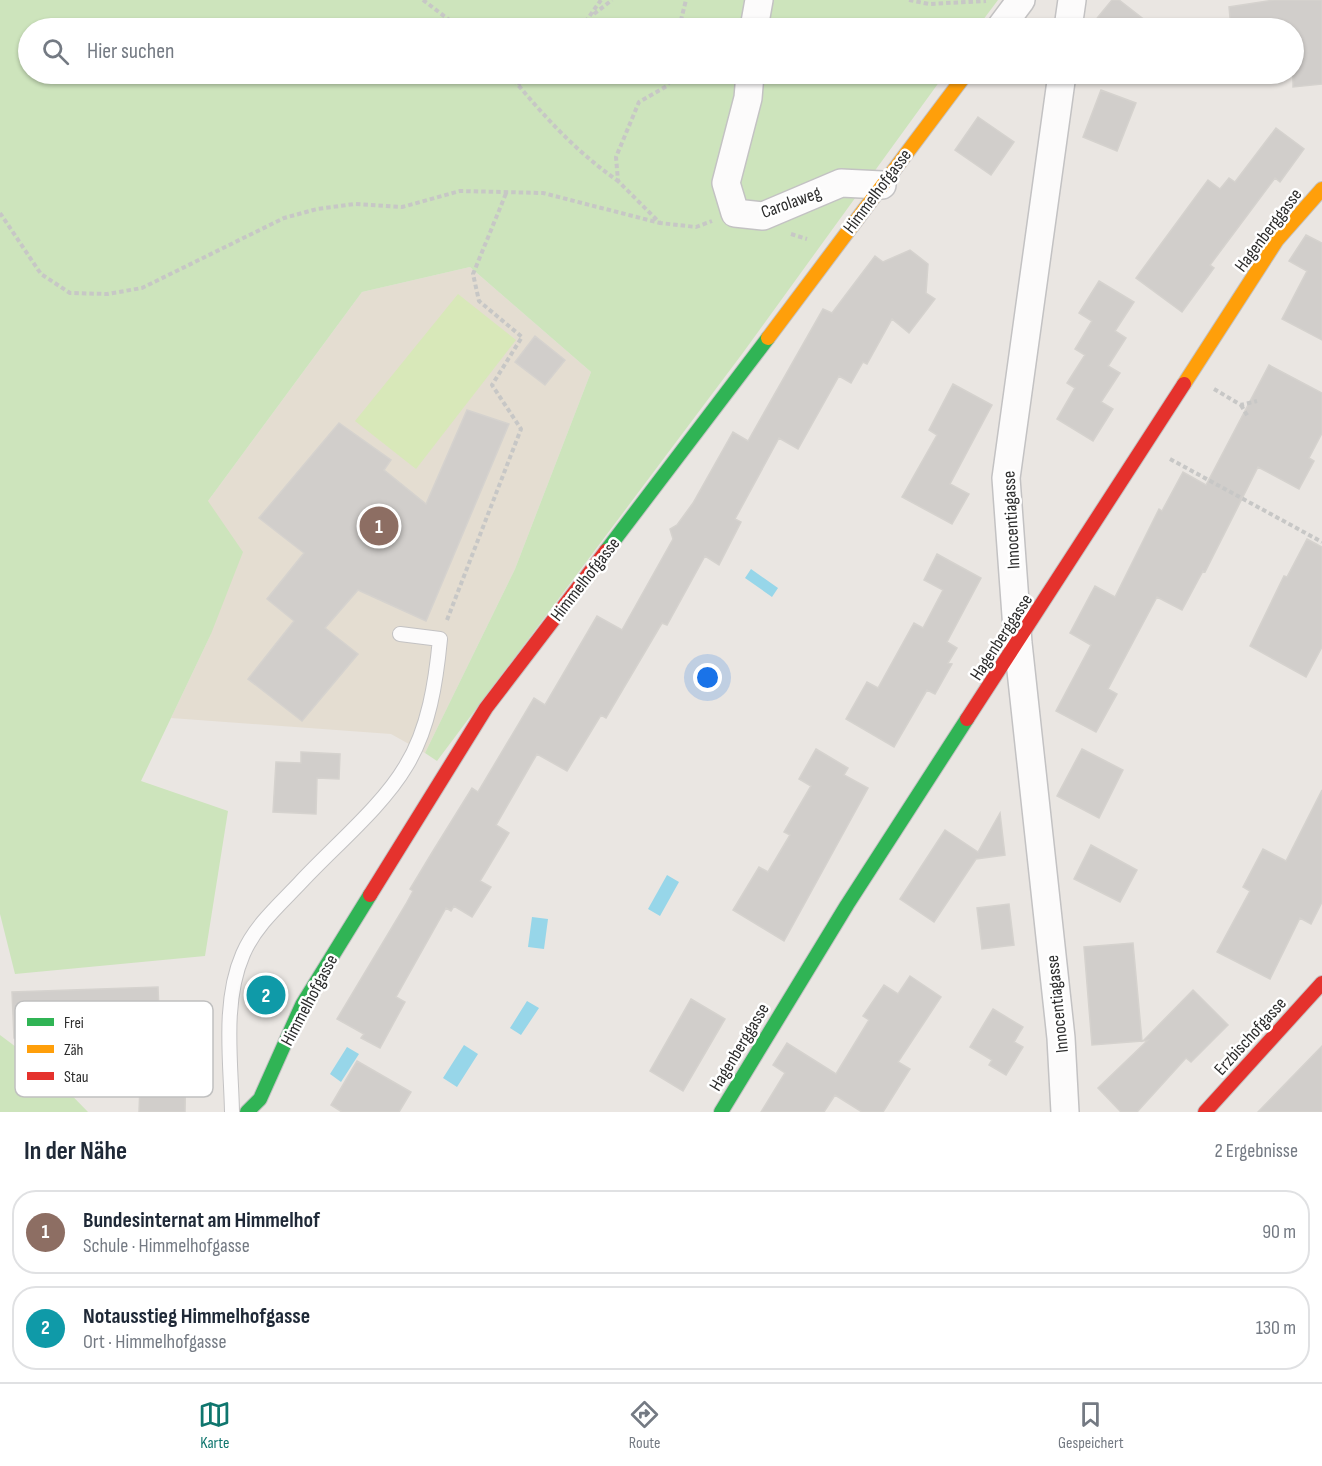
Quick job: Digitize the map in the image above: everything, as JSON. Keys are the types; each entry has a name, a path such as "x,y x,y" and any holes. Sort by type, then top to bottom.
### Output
{"street":[{"path":"756,18 759,0"},
{"path":"1069,18 1072,0"},
{"path":"1003,18 1008,1"},
{"name":"Carolaweg","path":"749,84 748,98 726,183 735,213 763,216 841,183 882,184"},
{"name":"Himmelhofgasse","path":"247,1112 260,1099 302,1005 486,708 734,384 958,84"},
{"name":"Innocentiagasse","path":"1061,84 1006,478 1018,642 1061,1038 1065,1112"},
{"name":"Hagenberggasse","path":"721,1112 847,905 1277,240 1322,189"},
{"name":"Erzbischofgasse","path":"1205,1112 1322,983"}],"lane":[{"path":"232,1112 232,988 243,954 260,926 384,794 407,765 414,747 436,683 440,639 400,634"}],"path":[{"path":"423,0 447,18"},
{"path":"591,16 601,0"},
{"path":"591,16 612,0"},
{"path":"682,18 686,0"},
{"path":"909,0 1008,1"},
{"path":"618,181 616,157 639,102 668,84"},
{"path":"518,85 550,124 591,163 618,181 660,223"},
{"path":"0,213 41,274 70,293 107,294 142,288 284,218 317,209 355,204 402,207 460,190 543,192 660,223 696,227 735,213"},
{"path":"440,639 522,429 492,385 522,337 478,302 473,274 507,191"},
{"path":"763,216 795,237 836,246"},
{"path":"1191,375 1241,405 1248,417"},
{"path":"1241,405 1257,401"},
{"path":"1186,469 1322,542"},
{"path":"1212,490 1214,485"}],"shaded area":[{"path":"470,267 591,372 515,569 425,753 391,734 171,718 211,634 208,501 362,292"}],"green space":[{"path":"0,0 998,0 984,18 18,18 18,84 938,84 742,354 437,761 425,753 515,569 591,372 470,267 362,292 208,501 243,552 211,634 141,781 228,811 205,956 15,974 0,914"},
{"path":"458,294 516,340 416,469 355,421"},
{"path":"0,1035 15,1046 15,1097 73,1097 88,1112 0,1112"}],"water":[{"path":"751,569 778,588 772,597 745,578"},
{"path":"667,875 679,882 660,916 648,909"},
{"path":"532,917 548,919 544,949 528,947"},
{"path":"527,1001 539,1008 521,1035 510,1028"},
{"path":"464,1045 478,1054 457,1087 443,1078"},
{"path":"347,1047 359,1054 341,1082 330,1074"}],"building":[{"path":"1112,0 1119,0 1142,18 1097,18"},
{"path":"1274,0 1322,0 1322,84 1293,87 1293,84 1304,84 1304,18 1230,18 1229,7"},
{"path":"1101,90 1136,103 1117,151 1083,137"},
{"path":"978,117 1014,142 991,175 955,150"},
{"path":"1276,128 1304,149 1280,182 1275,178 1210,265 1214,268 1182,312 1136,278 1208,180 1220,189 1229,178 1235,182"},
{"path":"1306,235 1322,243 1322,340 1282,319 1307,271 1289,261"},
{"path":"910,250 928,264 926,293 935,299 909,333 892,319 867,364 863,362 851,383 839,376 798,449 779,438 735,519 741,522 719,565 705,556 667,625 662,623 606,718 601,715 567,771 537,754 496,825 509,833 480,881 491,887 472,917 454,906 451,911 446,908 396,997 405,1002 380,1048 361,1038 364,1034 337,1019 406,904 413,891 410,889 433,851 472,788 478,792 534,698 545,705 597,616 622,630 673,539 670,529 677,525 693,503 733,432 748,441 823,309 832,313 875,256 883,262"},
{"path":"1099,281 1134,302 1115,331 1126,338 1108,366 1120,373 1101,402 1113,409 1093,441 1057,419 1075,388 1067,383 1085,355 1075,349 1092,321 1079,313"},
{"path":"535,336 565,360 545,385 515,362"},
{"path":"1269,365 1322,393 1322,433 1309,458 1314,461 1299,489 1258,467 1205,572 1203,571 1182,610 1157,597 1108,689 1117,694 1096,732 1056,711 1091,645 1070,633 1095,586 1115,597 1159,509 1162,511 1183,472 1206,485"},
{"path":"953,384 992,405 950,484 969,494 952,524 902,497 937,435 929,430"},
{"path":"467,410 509,424 426,621 358,590 325,628 358,654 302,721 248,679 294,621 267,599 304,553 259,518 339,423 391,460 384,470 426,504"},
{"path":"1307,539 1322,547 1322,647 1306,677 1250,646 1284,576 1287,577"},
{"path":"937,554 981,578 947,642 957,648 948,663 952,664 935,694 927,690 894,747 846,719 867,682 878,688 914,623 923,628 943,590 924,580"},
{"path":"816,749 848,768 844,775 868,788 784,941 733,910 759,867 768,872 790,835 784,832 811,786 799,779"},
{"path":"1082,749 1123,770 1099,818 1057,796"},
{"path":"301,752 340,754 339,779 317,778 316,814 273,812 276,762 301,763"},
{"path":"1322,790 1322,902 1311,924 1300,918 1270,979 1217,952 1250,891 1243,887 1263,849 1286,861"},
{"path":"1000,813 1005,855 976,859 934,922 900,899 945,830 978,852"},
{"path":"1091,845 1137,870 1120,902 1074,879"},
{"path":"1009,904 1014,945 982,949 977,908"},
{"path":"1133,943 1142,1041 1092,1045 1084,947"},
{"path":"910,976 941,997 898,1062 910,1069 883,1112 862,1112 835,1095 824,1112 761,1112 785,1073 773,1065 787,1043 836,1074 869,1020 863,1016 884,985 898,994"},
{"path":"280,982 281,1005 252,1009 249,986"},
{"path":"158,987 159,1001 15,1001 14,1038 12,992"},
{"path":"1193,990 1228,1025 1191,1062 1186,1058 1137,1112 1121,1112 1098,1088 1148,1040 1143,1041"},
{"path":"691,999 725,1019 683,1091 650,1071"},
{"path":"993,1009 1023,1027 1014,1042 1023,1047 1006,1075 989,1065 992,1060 970,1047"},
{"path":"1322,1046 1322,1112 1258,1112"},
{"path":"357,1061 411,1092 399,1112 342,1112 331,1105"},
{"path":"140,1097 185,1097 185,1112 139,1112"}],"traffic: fast":[{"path":"606,551 768,338"},
{"path":"721,1112 847,905 967,719"},
{"path":"247,1112 260,1099 302,1005 370,895"}],"traffic: slow":[{"path":"768,338 958,84"},
{"path":"1184,384 1277,240 1322,189"}],"traffic: jam":[{"path":"967,719 1184,384"},
{"path":"370,895 486,708 606,551"},
{"path":"1205,1112 1322,983"}],"place":[{"name":"Bundesinternat am Himmelhof","path":"379,526"},
{"name":"Notausstieg Himmelhofgasse","path":"266,995"}]}
